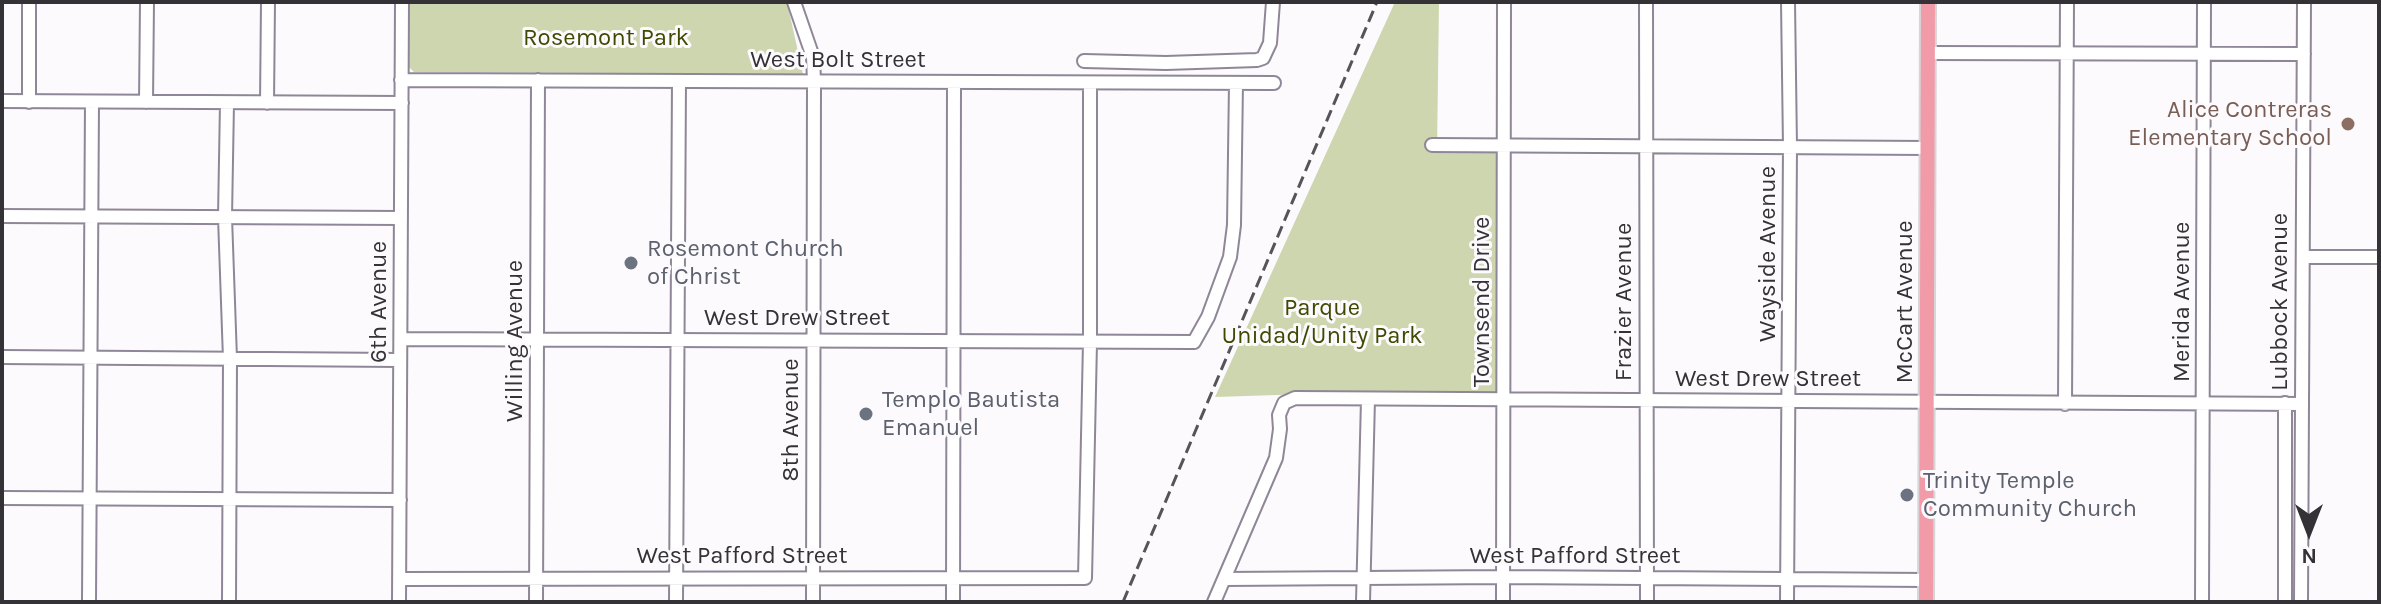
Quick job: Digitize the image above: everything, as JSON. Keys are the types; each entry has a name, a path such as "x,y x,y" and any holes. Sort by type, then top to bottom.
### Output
{"main road":[{"name":"McCart Avenue","path":"1926,602 1928,2"}],"street":[{"path":"29,2 29,102"},
{"path":"146,102 147,2"},
{"path":"267,103 268,2"},
{"name":"6th Avenue","path":"399,602 402,2"},
{"name":"8th Avenue","path":"794,2 813,57 814,81 813,602"},
{"path":"1084,61 1257,60 1263,58 1270,43 1273,2"},
{"name":"Townsend Drive","path":"1503,602 1504,2"},
{"name":"Frazier Avenue","path":"1646,2 1647,602"},
{"name":"Wayside Avenue","path":"1787,602 1788,2"},
{"path":"2065,404 2067,2"},
{"name":"Merida Avenue","path":"2202,602 2204,2"},
{"name":"Lubbock Avenue","path":"2301,602 2304,2"},
{"path":"1928,53 2304,54"},
{"name":"West Bolt Street","path":"401,80 1274,83"},
{"name":"Willing Avenue","path":"536,602 538,80"},
{"path":"676,602 679,81"},
{"path":"953,602 954,82"},
{"path":"1090,83 1090,342"},
{"name":"West Drew Street","path":"401,339 1194,342 1208,317 1230,257 1234,225 1236,83"},
{"path":"2,101 402,103"},
{"path":"89,602 92,102"},
{"path":"227,103 225,217 230,359 229,602"},
{"path":"1432,145 1928,148"},
{"path":"2,216 401,218"},
{"path":"2303,257 2379,257"},
{"name":"West Pafford Street","path":"399,579 1085,578 1090,342"},
{"path":"2,357 400,360"},
{"name":"West Drew Street","path":"1224,579 1276,458 1279,415 1284,403 1306,397 2302,404"},
{"path":"1363,602 1368,399"},
{"path":"2285,403 2285,602"},
{"path":"2,498 400,500"},
{"path":"1214,602 1224,579"},
{"name":"West Pafford Street","path":"1224,579 1926,580"}],"green space":[{"name":"Rosemont Park","path":"409,2 787,2 803,74 414,72 408,66"},
{"name":"Parque Unidad/Unity Park","path":"1395,2 1439,2 1437,151 1500,152 1499,393 1372,392 1215,397"}],"railway":[{"path":"1123,602 1377,2"}],"place":[{"name":"Alice Contreras Elementary School","path":"2348,124"},
{"name":"Rosemont Church of Christ","path":"631,263"},
{"name":"Templo Bautista Emanuel","path":"866,414"},
{"name":"Trinity Temple Community Church","path":"1907,495"}]}
